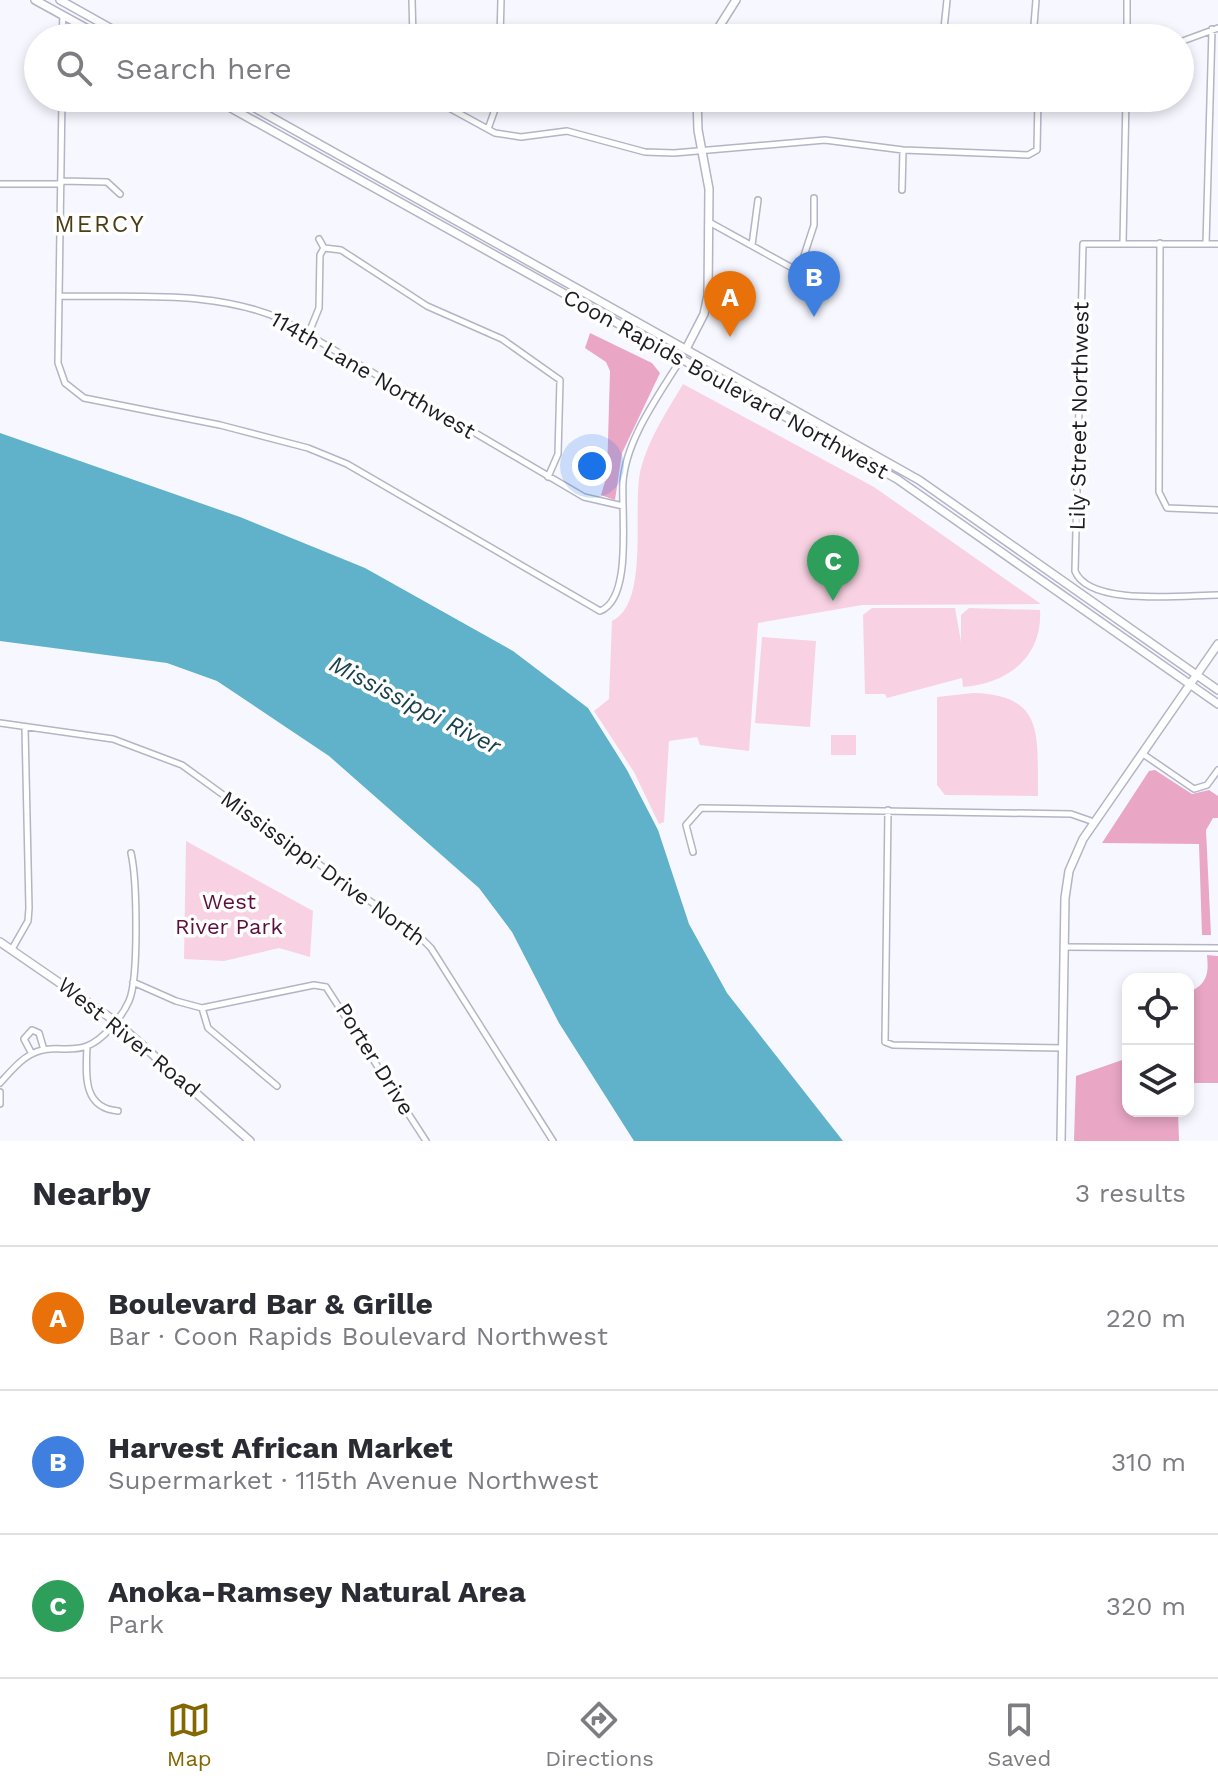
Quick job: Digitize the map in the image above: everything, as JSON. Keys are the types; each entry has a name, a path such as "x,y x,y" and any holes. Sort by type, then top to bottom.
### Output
{"main road":[{"path":"35,0 79,24"},
{"path":"721,24 736,0"},
{"path":"62,1 63,15"},
{"path":"62,1 103,24"},
{"name":"Coon Rapids Boulevard Northwest","path":"238,112 907,486 1218,704"},
{"name":"Coon Rapids Boulevard Northwest","path":"262,112 687,347 919,480 1218,690"},
{"path":"681,358 706,308 709,189 701,150 698,112"},
{"path":"1061,1141 1064,947 1069,871 1094,822 1218,644"},
{"name":"West River Road","path":"0,942 115,1021 247,1140"}],"street":[{"path":"412,0 413,24"},
{"path":"500,24 501,0"},
{"path":"944,24 947,0"},
{"path":"1034,24 1036,0"},
{"path":"1127,0 1127,24"},
{"path":"63,15 63,24"},
{"path":"1194,36 1215,28 1206,244"},
{"path":"62,112 58,363 62,377 71,390 84,398 220,425 333,458 591,609 605,609 617,594 621,572 623,479 630,452 681,358"},
{"path":"457,112 488,129 521,137 567,131 645,152 825,140 903,150 1034,153 1037,112"},
{"path":"488,129 494,112"},
{"path":"1126,112 1123,243 1218,244"},
{"path":"902,190 903,150"},
{"path":"0,184 107,182 120,194"},
{"path":"799,271 814,225 814,198"},
{"path":"752,245 758,200"},
{"path":"709,222 814,280"},
{"path":"319,239 324,248"},
{"name":"Lily Street Northwest","path":"1123,243 1083,244 1075,571 1086,584 1103,594 1218,595"},
{"path":"1160,243 1159,492 1162,504 1194,511 1218,510"},
{"path":"308,335 319,308 320,255 324,248"},
{"path":"324,248 341,250 427,306 502,339 560,380 558,454 548,477"},
{"name":"114th Lane Northwest","path":"59,296 228,301 258,309 308,335 548,477 592,500 623,506"},
{"name":"Mississippi Drive North","path":"0,723 113,739 182,765 421,938 431,948 553,1141"},
{"path":"12,949 28,921 29,908 25,728"},
{"path":"1143,754 1194,789 1207,785 1218,770"},
{"path":"693,852 686,825 701,808 1071,814 1094,822"},
{"path":"888,810 885,1042 893,1045 1062,1048"},
{"path":"0,1083 32,1054 87,1046 115,1021 128,1003 133,982 135,890 131,853"},
{"path":"1064,947 1218,948"},
{"name":"Porter Drive","path":"133,982 184,1004 202,1008 314,985 326,987 426,1141"},
{"path":"202,1008 214,1033 277,1086"},
{"path":"32,1054 24,1039 32,1030 39,1033 44,1050"},
{"path":"87,1046 87,1079 93,1100 106,1110 118,1111"},
{"path":"0,1092 0,1104"}],"green space":[{"path":"683,384 874,487 1041,604 862,605 758,623 749,751 700,745 697,737 669,741 664,822 659,824 634,772 594,711 609,699 612,621 624,611 632,595 636,574 641,468 654,435"},
{"path":"872,608 955,608 961,642 961,615 969,608 1040,610 1039,627 1029,654 1007,674 979,685 963,687 962,678 887,698 885,694 865,694 863,615"},
{"path":"762,637 816,641 810,727 755,723"},
{"path":"973,693 997,696 1014,702 1025,711 1036,738 1038,796 945,795 937,785 937,697"},
{"path":"831,735 856,735 856,755 831,755"},
{"name":"West River Park","path":"186,841 313,911 310,957 279,948 224,961 184,959"}],"shaded area":[{"path":"590,333 652,363 660,373 622,453 615,500 601,495 607,475 610,371 606,362 585,348"},
{"path":"1155,770 1192,794 1209,790 1218,796 1218,818 1213,818 1206,830 1211,935 1202,935 1199,844 1102,843 1149,771"},
{"path":"1207,955 1218,956 1218,1083 1194,1083 1194,989 1205,978"},
{"path":"1122,1060 1122,1117 1178,1117 1179,1141 1074,1141 1076,1076"}],"water":[{"name":"Mississippi River","path":"0,433 240,517 365,568 513,651 588,708 627,770 658,830 689,924 727,993 843,1141 634,1141 559,1023 512,932 479,888 329,756 217,681 167,663 0,641"}],"place":[{"name":"Harvest African Market","path":"814,317"},
{"name":"Boulevard Bar & Grille","path":"730,337"},
{"name":"Anoka-Ramsey Natural Area","path":"833,601"}],"district":[{"name":"MERCY","path":"100,224"}]}
